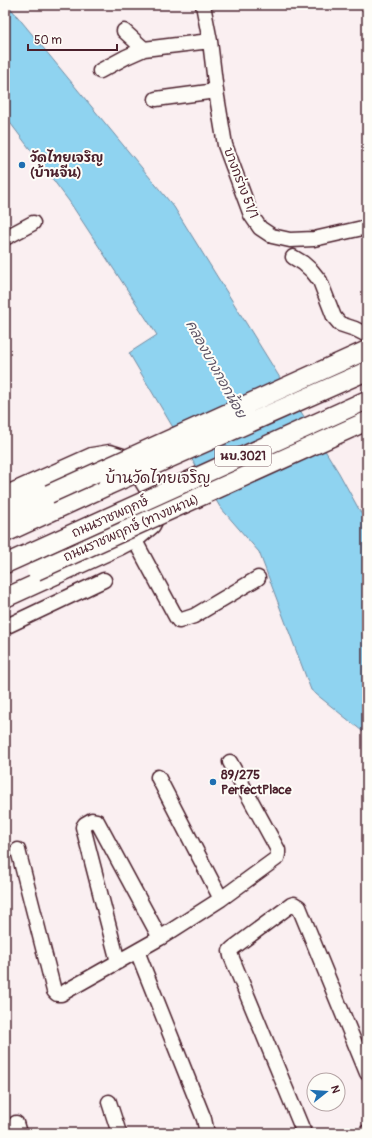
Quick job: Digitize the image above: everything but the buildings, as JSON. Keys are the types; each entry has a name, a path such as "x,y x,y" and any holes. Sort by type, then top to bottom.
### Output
{"main road":[{"path":"367,341 364,344 361,356 361,367 367,380"},
{"path":"5,514 367,350"},
{"name":"นบ.3021","path":"5,533 107,486 367,371"},
{"name":"ถนนราชพฤกษ์","path":"5,564 367,400"},
{"name":"ถนนราชพฤกษ์ (ทางขนาน)","path":"5,585 367,420"},
{"path":"5,496 92,457 110,454 126,459 136,468 156,504 156,515 151,525 134,539 5,598"}],"street":[{"name":"บางกร่าง 51/1","path":"203,5 210,42 221,122 226,145 251,215 260,228 272,236 290,240 314,239 367,227"},
{"path":"124,31 144,49"},
{"path":"100,71 144,49 210,42"},
{"path":"156,99 216,91"},
{"path":"5,238 33,223"},
{"path":"293,257 303,263 320,281 334,317 340,324 367,335"},
{"path":"134,539 179,621 194,616 258,578"},
{"path":"5,627 104,580"},
{"path":"18,850 54,991 57,994 62,994 118,962 139,955 160,938 221,899 277,858 278,850 230,762"},
{"path":"158,777 221,899"},
{"path":"118,962 83,827 92,820 97,821 160,938"},
{"path":"304,1133 230,951 290,905 294,904 299,907 367,1073"},
{"path":"139,955 204,1119 207,1133"},
{"path":"109,1102 119,1133"}],"water":[{"name":"คลองบางกอกน้อย","path":"5,5 8,5 174,207 339,473 367,524 367,735 311,690 259,552 220,507 129,353 157,335 69,201 5,116"}],"place":[{"name":"วัดไทยเจริญ (บ้านจีน)","path":"22,165"},
{"name":"89/275 PerfectPlace","path":"213,782"}],"district":[{"name":"บ้านวัดไทยเจริญ","path":"158,478"}]}
